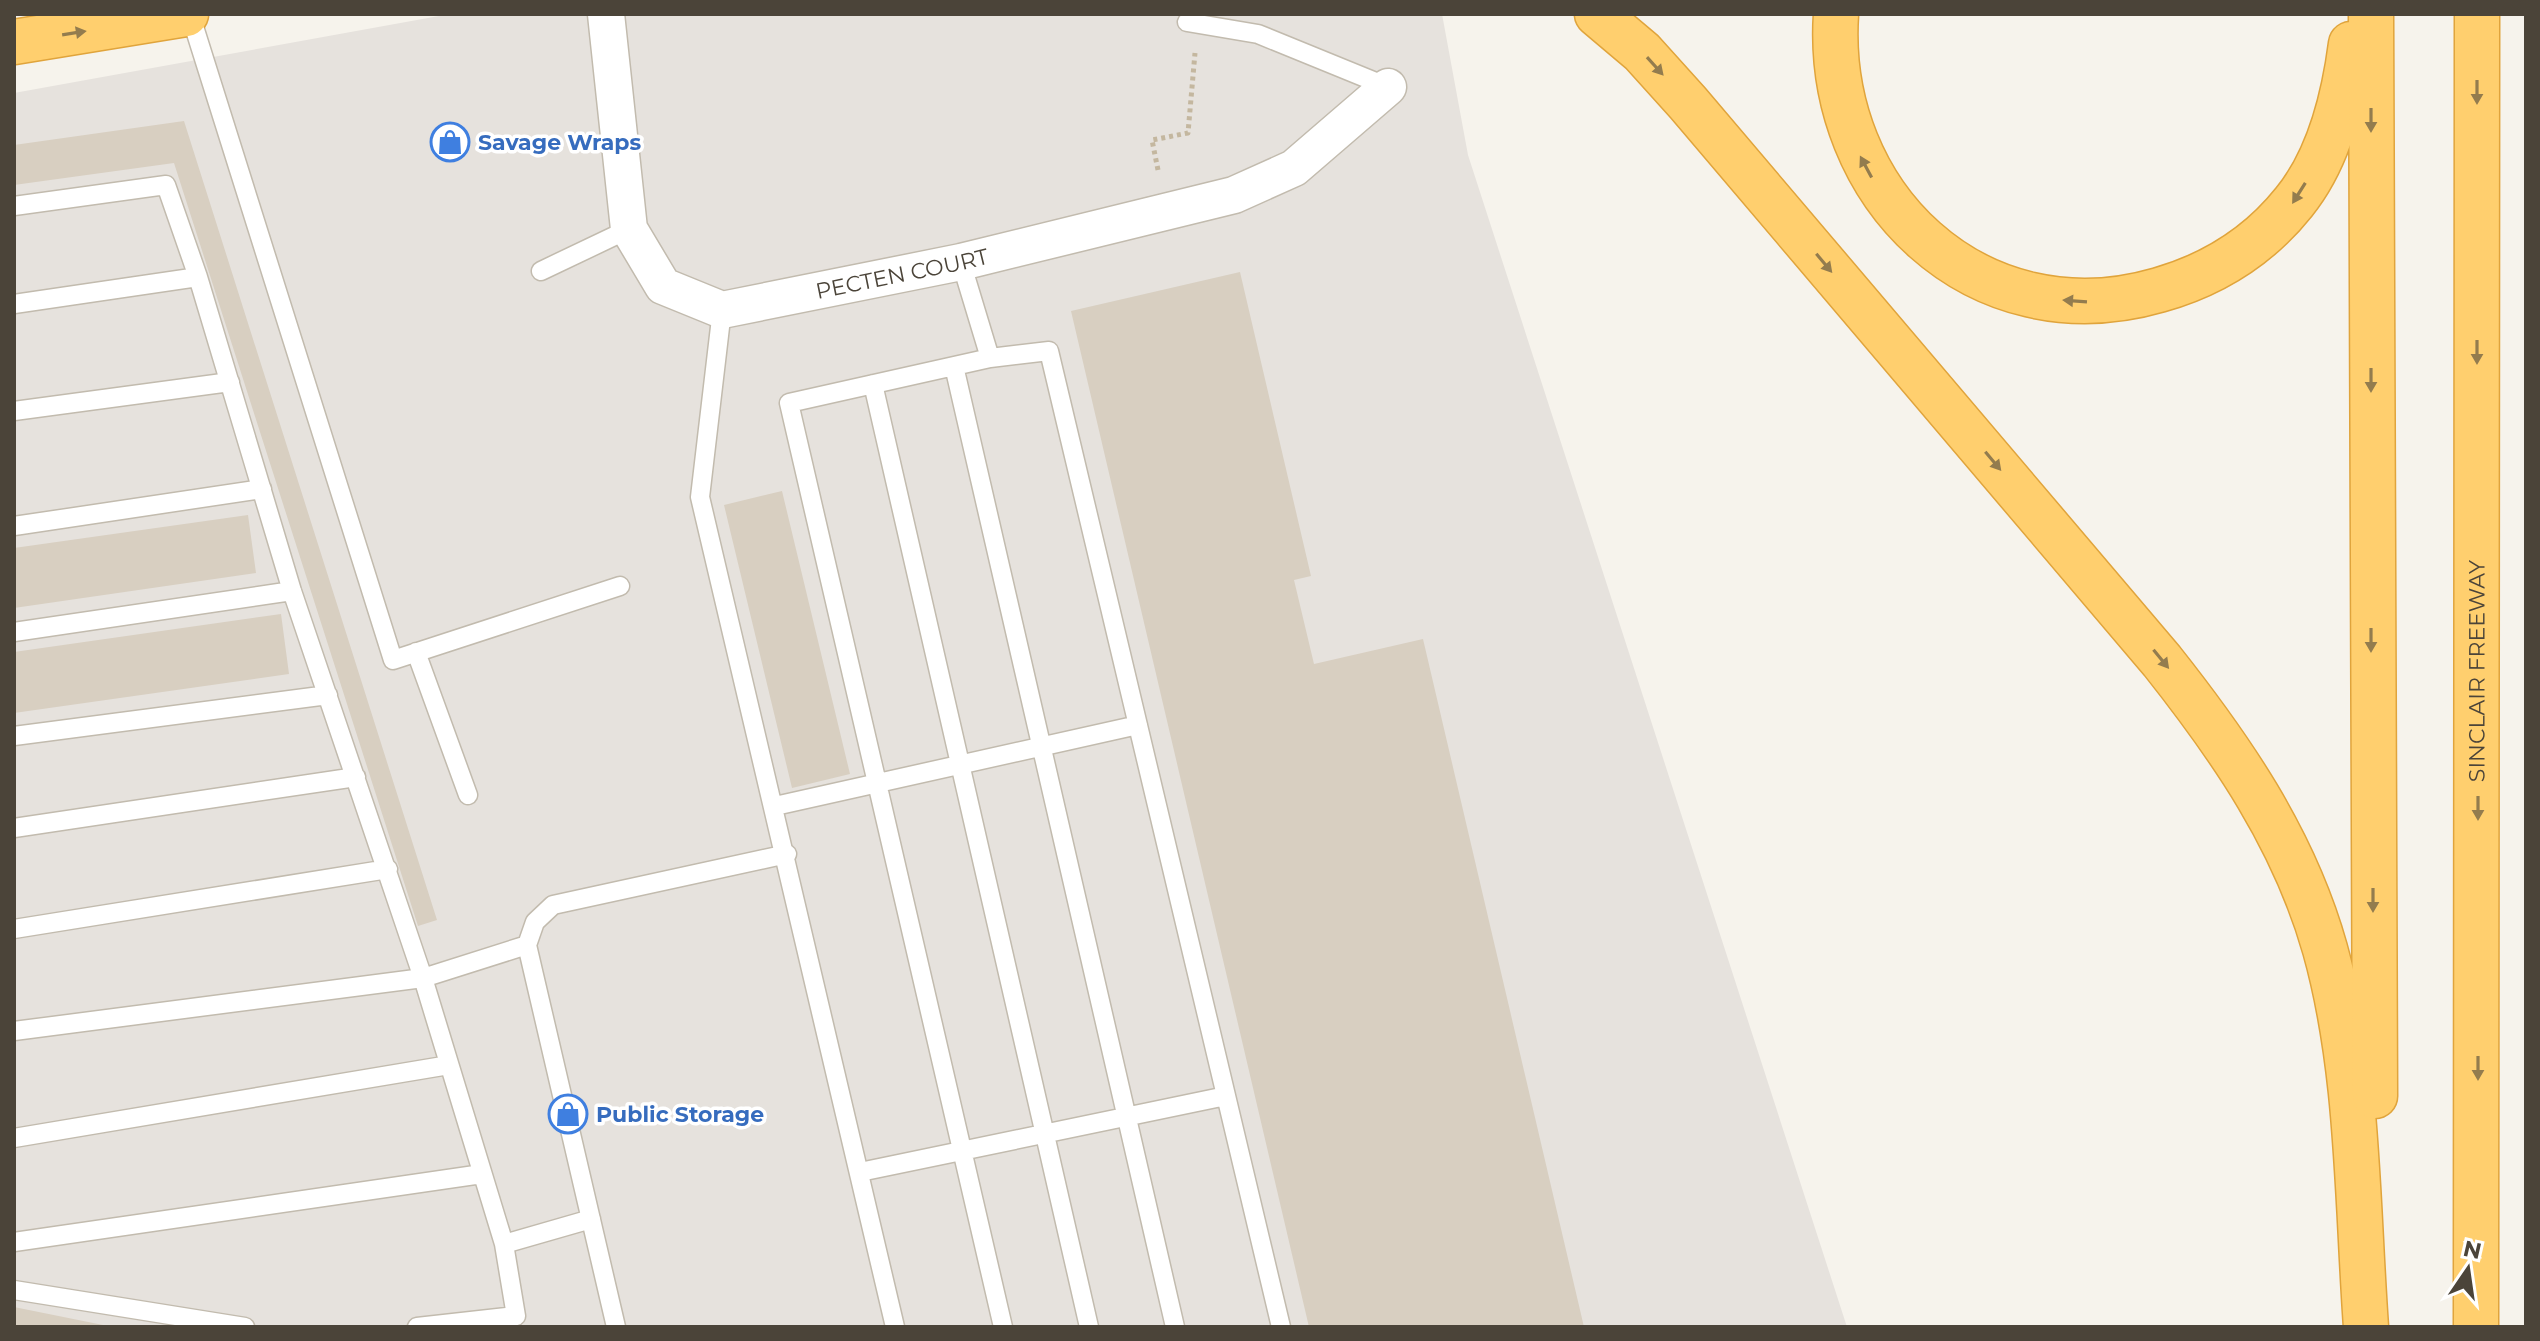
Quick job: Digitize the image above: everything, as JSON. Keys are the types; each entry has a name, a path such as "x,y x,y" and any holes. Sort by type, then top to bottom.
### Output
{"highway":[{"path":"14,42 188,14"},
{"path":"1597,14 1642,52 1729,151 2162,661 2214,727 2255,788 2305,893 2324,946 2338,1001 2346,1056 2366,1327"},
{"path":"1836,14 1834,52 1840,99 1856,147 1877,188 1908,226 1946,258 1988,281 2040,299 2089,302 2138,296 2186,282 2228,262 2264,235 2296,201 2335,120 2347,76 2355,14"},
{"path":"2371,14 2374,1327"},
{"name":"SINCLAIR FREEWAY","path":"2476,1327 2477,14"}],"street":[{"path":"606,14 629,229 663,286 722,310"},
{"name":"PECTEN COURT","path":"722,310 961,262 1234,195 1294,168 1388,87"}],"lane":[{"path":"188,14 393,660 620,586"},
{"path":"1192,23 1258,34 1388,87"},
{"path":"14,206 166,185 198,277 292,591 423,978 504,1244 516,1316 417,1327"},
{"path":"541,271 629,229"},
{"path":"961,262 990,358"},
{"path":"14,304 198,277"},
{"path":"722,310 700,497 787,854 895,1327"},
{"path":"1003,1327 789,403 990,358 1049,351 1281,1327"},
{"path":"954,366 1175,1327"},
{"path":"14,411 230,382"},
{"path":"873,384 1089,1327"},
{"path":"14,526 262,489"},
{"path":"14,632 292,591"},
{"path":"416,652 468,795"},
{"path":"14,736 328,695"},
{"path":"775,806 1138,725"},
{"path":"14,828 356,777"},
{"path":"616,1327 527,945 535,922 553,905 787,854"},
{"path":"14,929 388,869"},
{"path":"14,1031 423,978 527,945"},
{"path":"14,1138 449,1065"},
{"path":"860,1172 1226,1096"},
{"path":"14,1242 482,1174"},
{"path":"504,1244 591,1219"},
{"path":"14,1290 245,1327"}],"path":[{"path":"1158,170 1152,140 1188,133 1192,23"}],"shaded area":[{"path":"450,14 1442,14 1468,155 1847,1327 14,1327 14,93"}],"building":[{"path":"184,121 437,920 418,926 174,163 14,185 14,145"},
{"path":"1240,272 1311,576 1294,580 1314,664 1423,639 1584,1327 1309,1327 1071,311"},
{"path":"782,491 850,774 792,788 724,505"},
{"path":"248,515 256,573 14,608 14,548"},
{"path":"281,614 289,674 14,713 14,652"},
{"path":"14,1307 108,1326 14,1325"}],"place":[{"name":"Savage Wraps","path":"450,142"},
{"name":"Public Storage","path":"568,1114"}]}
